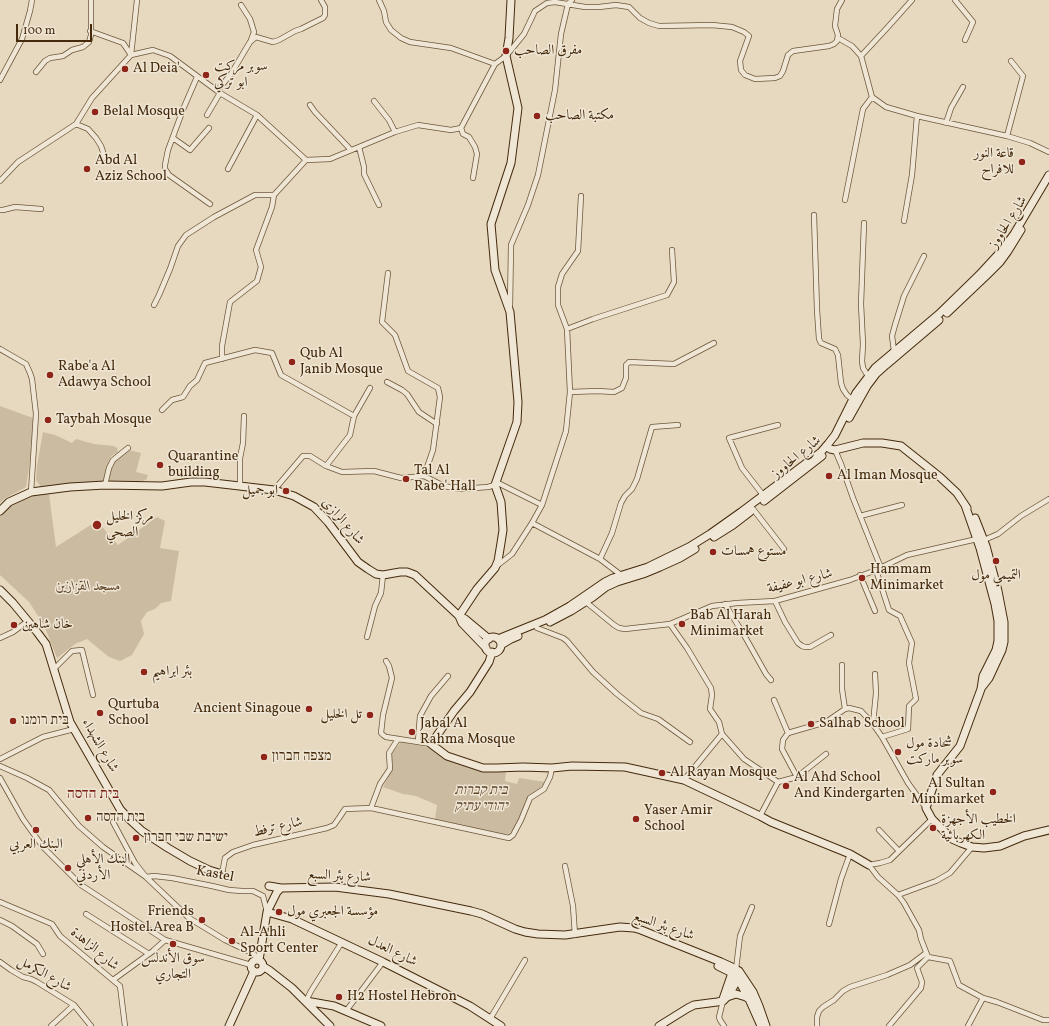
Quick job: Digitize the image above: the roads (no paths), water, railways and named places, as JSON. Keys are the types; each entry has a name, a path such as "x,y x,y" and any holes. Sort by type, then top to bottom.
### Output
{"main road":[{"path":"459,616 477,589 495,568 498,561 503,530 501,502 496,483 517,422 518,402 510,312 495,270 491,224 510,163 518,108 506,56 509,38 511,0"},
{"path":"830,448 835,434 852,400 868,376 894,351 939,314 995,259 1014,234 1049,175"},
{"name":"شارع الحاووز","path":"500,642 537,628 571,611 606,587 644,574 680,558 733,525 814,463 834,444 854,407 876,374 938,321 1000,262 1017,237 1049,183"},
{"path":"500,642 570,606 605,582 621,575 648,567 689,547 741,512 820,452 830,448 863,443 882,443 901,446 940,476 956,493 975,518 998,591 1005,633 1000,657 989,678 981,689 960,746 937,775 926,808 932,819 952,839 972,847 984,848 1000,846 1024,836 1049,830"},
{"name":"شارع الرازي","path":"0,511 9,502 31,492 70,487 105,485 162,486 191,482 205,482 274,490 294,496 314,507 328,522 358,562 376,574 383,575"},
{"path":"383,575 400,572 407,572 415,575 459,616 465,619 489,639"},
{"name":"شارع الشهداء","path":"0,590 13,603 46,644 70,722 120,809 142,831 168,848 190,861 222,874"},
{"path":"459,616 462,623 489,650 499,650 500,642"},
{"path":"489,639 493,637 500,642"},
{"path":"489,639 486,643 489,650 489,662 470,692 454,711 431,744 447,756 483,768 552,768 572,766 625,767 684,780 771,822 850,854 869,865"},
{"path":"269,886 281,888"},
{"name":"شارع بئر السبع","path":"281,888 335,887 389,894 471,911 479,918 511,931 524,935 552,939 566,939 575,935 601,932 618,931 637,934 734,971 742,976 753,992 766,1026"},
{"path":"229,1026 253,968 254,961 258,960 267,912 277,892 281,888"},
{"name":"شارع العدل","path":"267,912 292,919 342,942 470,1006 501,1026"},
{"path":"258,960 262,962 264,967 292,988 330,1026"},
{"path":"253,968 260,972 264,967"},
{"path":"725,999 734,971"},
{"name":"شارع بئر السبع","path":"734,971 750,1000 761,1026"},
{"path":"725,999 732,991 738,979"},
{"path":"659,1026 694,1005 717,1002 733,994 746,997 750,1000"},
{"path":"306,1001 334,1006 381,1026"}],"street":[{"path":"0,80 22,38 32,0"},
{"path":"36,72 50,58 63,56 72,50 86,45 89,42 91,35 91,0"},
{"path":"131,55 137,0"},
{"path":"250,42 256,37 273,42 322,18 325,15 326,7 321,0"},
{"path":"379,0 384,11 386,22 391,30 401,38 410,42 451,48 495,64"},
{"path":"510,312 511,245 528,205 538,175 555,90 561,34 568,4 572,0"},
{"path":"473,178 477,154 469,137 463,134 461,128 495,64 506,56 524,34 535,11 547,3 555,2 585,6 616,5 629,7 640,18 659,26 712,25 732,28 744,32 750,36 740,61 741,70 744,75 755,79 779,77 782,73 787,57 796,50 834,44 838,38 835,26 837,9 842,0"},
{"path":"861,56 912,0"},
{"path":"955,0 973,22 965,40"},
{"path":"207,114 218,92 231,74 250,42 254,32 250,19 241,5"},
{"path":"90,31 123,43 131,55"},
{"path":"838,38 852,46 861,56 872,97 886,107 946,123 1007,136 1030,143 1049,152"},
{"path":"0,181 18,162 76,124 92,98 131,55 153,50 170,56 218,92 257,115 306,160"},
{"path":"1007,136 1023,76 1011,61"},
{"path":"197,77 173,138 165,165 166,171 170,175 210,204"},
{"path":"946,123 951,108 963,87"},
{"path":"845,200 863,109 872,97"},
{"path":"374,101 389,120 395,132"},
{"path":"310,106 351,150"},
{"path":"228,169 257,115"},
{"path":"904,222 912,175 917,116"},
{"path":"76,124 88,129 96,138 102,146 105,158"},
{"path":"222,359 222,346 230,302 257,281 261,266 256,250 272,207 274,194 306,160 330,159 395,132 418,125 451,130 461,128"},
{"path":"173,138 190,150 209,128"},
{"path":"359,147 364,167 364,174 379,205"},
{"path":"154,305 178,246 186,235 214,217 255,195 274,194"},
{"path":"495,568 512,554 542,505 566,431 570,392 566,329 558,305 558,287 562,274 578,251 581,196"},
{"path":"0,210 15,208 41,209"},
{"path":"814,215 819,339 821,343 835,349 838,355 843,389 852,400"},
{"path":"864,223 861,304 862,361 863,368 868,376"},
{"path":"566,329 668,295 674,282 672,250"},
{"path":"894,351 892,336 904,296 924,256"},
{"path":"388,273 382,322 396,335 408,371 438,388 440,397 434,450 424,476"},
{"path":"570,392 614,392 622,388 626,378 626,365 629,362 674,364 714,343"},
{"path":"0,349 26,364 32,379 36,414 31,492"},
{"path":"162,410 172,400 183,397 190,386 197,380 205,363 255,350 272,353 281,375 354,416"},
{"path":"387,382 407,394 419,412 437,424"},
{"path":"326,466 350,435 354,416 370,388"},
{"path":"240,486 240,458 243,442 244,416"},
{"path":"600,559 612,532 621,503 632,489 637,479 652,427 678,425"},
{"path":"763,495 742,468 729,438 778,425"},
{"path":"105,485 109,468 113,460 128,448"},
{"path":"830,448 841,464 881,568"},
{"path":"274,490 303,456 310,456 326,466 342,472 374,471 401,478 424,476 444,486 460,489 488,487 496,483 542,505"},
{"name":"شارع ابو عفيفة","path":"586,602 619,628 632,628 670,624 712,606 775,601 850,580 881,568 907,555 981,540 998,534 1021,516 1049,499"},
{"path":"860,516 902,505"},
{"path":"753,509 784,549"},
{"path":"532,523 600,559 621,575"},
{"path":"876,570 889,610 900,616 912,643 909,663 916,699 909,706 908,730 882,737"},
{"path":"367,637 375,606 381,593 383,575"},
{"path":"860,575 875,611"},
{"path":"775,601 785,622 798,643 802,646 811,646 831,635"},
{"path":"724,604 771,680"},
{"path":"0,638 13,632 28,621"},
{"path":"670,624 688,648 711,688 712,695 710,709 719,722 722,734 744,759 778,782"},
{"path":"537,628 563,638 593,672 623,699 641,713 658,719 690,742"},
{"path":"54,669 72,651 82,650 93,696"},
{"path":"386,660 392,678 383,715 381,733 386,737 431,744"},
{"path":"842,665 842,688 845,709"},
{"path":"873,724 876,693 875,674"},
{"path":"418,741 420,716 431,696 448,676"},
{"path":"774,700 788,733"},
{"path":"797,777 782,749 782,740 788,733 826,722 845,709 849,708 861,711 873,724 908,782 926,808"},
{"path":"0,759 43,736 74,729"},
{"path":"684,780 722,734"},
{"path":"398,739 389,753 390,769 380,784 371,808 509,838 521,820 530,798 544,789 550,777 552,768"},
{"path":"760,816 778,782 797,777 826,754"},
{"path":"0,766 49,790 79,826 103,847 146,877"},
{"path":"0,778 27,824 43,847 82,885 166,940 253,968"},
{"name":"شارع ترفط","path":"222,874 225,858 233,852 253,845 327,828 334,825 345,809 371,808"},
{"path":"927,955 920,939 919,930 904,903 898,895 878,877 869,865 890,860 932,819"},
{"path":"113,822 135,863 146,877 189,918 225,940 254,954 258,960"},
{"path":"879,830 899,851"},
{"path":"898,895 936,881 950,873 972,847"},
{"path":"829,924 841,879 850,854"},
{"path":"565,866 573,906 575,935"},
{"name":"Kastel","path":"146,877 154,876 172,878 229,890 253,890 263,896 267,912"},
{"name":"شارع الزاهدة","path":"0,902 52,924 60,936 120,986 125,1026"},
{"path":"734,971 740,936 752,908"},
{"path":"86,914 149,954"},
{"path":"0,920 12,926 37,944 43,954"},
{"path":"113,980 166,940"},
{"path":"306,1001 342,942"},
{"path":"889,1026 921,988 922,982 917,968 927,955"},
{"path":"817,1026 819,1011 843,991 850,987 893,973 927,955 950,961 958,985 983,998 1043,1020 1049,1020"},
{"path":"490,1019 525,960"},
{"name":"شارع الكرمل","path":"0,962 11,970 37,982 74,1005 92,1026"},
{"path":"346,1011 383,962"},
{"path":"968,1026 983,998"},
{"path":"724,1026 719,1017 725,999"},
{"path":"51,1026 74,1005"}],"place":[{"name":"مفرق الصاحب","path":"506,51"},
{"name":"Al Deia'","path":"125,69"},
{"name":"سوبر مركت ابو تركي","path":"206,75"},
{"name":"Belal Mosque","path":"95,112"},
{"name":"مكتبة الصاحب","path":"537,116"},
{"name":"قاعة النور للافراح","path":"1022,162"},
{"name":"Abd Al Aziz School","path":"87,169"},
{"name":"Qub Al Janib Mosque","path":"292,362"},
{"name":"Rabe'a Al Adawya School","path":"50,375"},
{"name":"Taybah Mosque","path":"48,420"},
{"name":"Quarantine building","path":"160,465"},
{"name":"Al Iman Mosque","path":"829,476"},
{"name":"Tal Al Rabe' Hall","path":"406,479"},
{"name":"ابو جميل","path":"286,491"},
{"name":"مركز الخليل الصحي","path":"97,525"},
{"name":"مستوع همسات","path":"713,552"},
{"name":"التميمي مول","path":"996,561"},
{"name":"Hammam Minimarket","path":"862,578"},
{"name":"Bab Al Harah Minimarket","path":"682,624"},
{"name":"خان شاهين","path":"14,625"},
{"name":"بئر ابراهيم","path":"144,672"},
{"name":"Ancient Sinagoue","path":"309,709"},
{"name":"Qurtuba School","path":"100,713"},
{"name":"تل الخليل","path":"370,715"},
{"name":"בית רומנו","path":"13,721"},
{"name":"Salhab School","path":"811,724"},
{"name":"Jabal Al Rahma Mosque","path":"412,732"},
{"name":"شحادة مول سوبر ماركت","path":"898,752"},
{"name":"מצפה חברון","path":"264,757"},
{"name":"Al Rayan Mosque","path":"662,773"},
{"name":"Al Ahd School And Kindergarten","path":"786,786"},
{"name":"Al Sultan Minimarket","path":"993,792"},
{"name":"בית הדסה","path":"88,818"},
{"name":"Yaser Amir School","path":"636,819"},
{"name":"الخطيب الأجهزة الكهربائية","path":"933,828"},
{"name":"البنك العربي","path":"36,830"},
{"name":"ישיבת שבי חברון","path":"136,838"},
{"name":"البنك الأهلي الأردني","path":"68,868"},
{"name":"مؤسسة الجعبري مول","path":"279,912"},
{"name":"Friends Hostel.Area B","path":"202,920"},
{"name":"Al-Ahli Sport Center","path":"232,941"},
{"name":"سوق الأندلس التجاري","path":"173,944"},
{"name":"H2 Hostel Hebron","path":"339,997"}],"district":[{"name":"בית הדסה","path":"93,795"}],"park label":[{"name":"مسجد القزازين","path":"88,587"},
{"name":"בית קברות יהודי עתיק","path":"481,800"}]}
